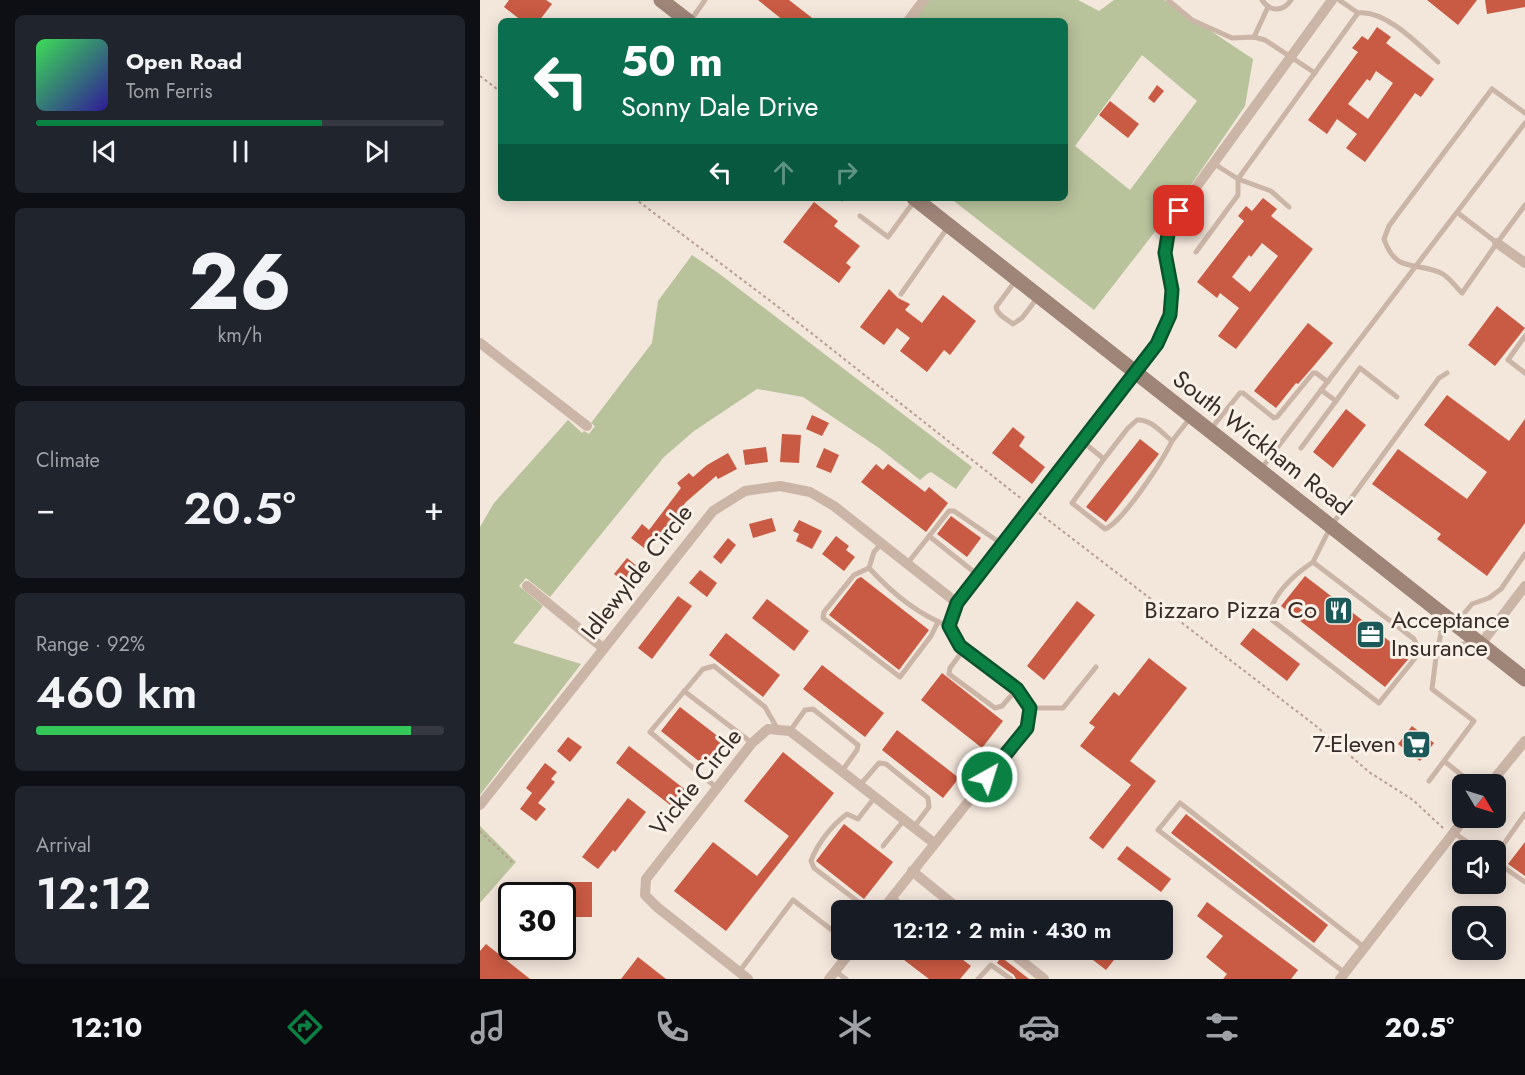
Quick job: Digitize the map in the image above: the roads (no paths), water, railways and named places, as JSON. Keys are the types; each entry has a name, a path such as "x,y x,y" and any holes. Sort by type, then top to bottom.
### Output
{"main road":[{"path":"661,0 685,18"},
{"name":"South Wickham Road","path":"918,201 1525,679"}],"street":[{"path":"911,18 924,0"},
{"path":"890,900 1027,728 1030,708 1017,689 960,646 949,626 957,603 1157,344 1170,315 1172,290 1165,253 1168,234 1179,211 1332,0"},
{"path":"1497,243 1525,263"},
{"path":"480,343 587,426"},
{"name":"Idlewylde Circle","path":"480,805 712,511 745,491 780,486 810,492 834,506 957,603"},
{"path":"527,586 603,648"},
{"path":"1481,644 1525,586"},
{"name":"Vickie Circle","path":"743,976 645,895 646,879 752,743 768,729 790,731"},
{"path":"790,731 934,843"},
{"path":"1498,774 1525,741"},
{"path":"1342,976 1457,828"},
{"path":"912,872 947,900"},
{"path":"832,975 844,960"},
{"path":"1020,960 1044,979"}],"lane":[{"path":"691,18 705,0"},
{"path":"1168,0 1192,20 1232,38 1254,37 1265,40 1315,73"},
{"path":"1262,0 1268,7 1279,9 1284,8 1291,0"},
{"path":"1339,0 1358,14"},
{"path":"1254,37 1268,7"},
{"path":"1196,252 1238,195 1238,179 1358,14 1369,12 1381,17 1413,39 1438,62"},
{"path":"1525,113 1492,89 1393,220 1384,238 1387,249 1400,263 1444,274 1462,293 1525,205"},
{"path":"1260,470 1525,123"},
{"path":"1213,163 1238,179 1270,191 1289,207"},
{"path":"860,216 888,237 914,201"},
{"path":"1458,213 1497,243"},
{"path":"901,294 949,225"},
{"path":"1017,279 998,302 996,310 999,314 1013,324 1016,323 1039,296"},
{"path":"1525,336 1508,360 1525,373"},
{"path":"1301,448 1360,368 1397,397"},
{"path":"1210,430 1240,393 1274,418 1313,373 1328,382"},
{"path":"1419,652 1379,703 1272,620 1269,614 1271,604 1300,570 1313,562 1331,525 1439,378 1447,373"},
{"path":"1322,390 1336,401"},
{"path":"1172,441 1145,420 1137,420 1104,459 1072,504 1105,529 1116,522 1159,467 1172,441 1192,416"},
{"path":"1083,442 1104,459"},
{"path":"907,564 949,511 954,511 1003,545"},
{"path":"929,537 979,576"},
{"path":"881,544 874,552 869,568 855,575 824,612 823,618 900,677 931,636 938,622"},
{"path":"1455,624 1472,604 1489,598 1501,589 1525,554"},
{"path":"1313,562 1414,639 1419,652"},
{"path":"869,568 882,583 929,619 949,626"},
{"path":"1429,781 1474,721 1432,689 1441,633 1430,604"},
{"path":"1419,652 1436,657 1455,645 1481,644"},
{"path":"964,649 950,668 950,674 958,681 995,708 1002,706 1017,689"},
{"path":"717,788 650,732 703,669 714,666 765,707 778,730"},
{"path":"1030,708 1063,708 1096,667"},
{"path":"684,691 752,743"},
{"path":"790,731 805,710 813,709 858,745 842,771"},
{"path":"1444,761 1460,774"},
{"path":"860,785 879,763 886,764 928,798 929,807 883,846"},
{"path":"856,900 814,868 811,861 815,849 840,819 847,814 858,819 875,797"},
{"path":"1342,976 1158,830 1180,803 1364,947"},
{"path":"1506,841 1525,814"},
{"path":"1452,834 1462,840"},
{"path":"1506,869 1525,882"},
{"path":"892,897 896,900"},
{"path":"743,976 793,900 831,929"},
{"path":"978,979 991,965 1011,979"},
{"path":"832,975 846,979"}],"place":[{"name":"Bizzaro Pizza Co","path":"1338,610"},
{"name":"Acceptance Insurance","path":"1370,634"},
{"name":"7-Eleven","path":"1417,744"}]}
